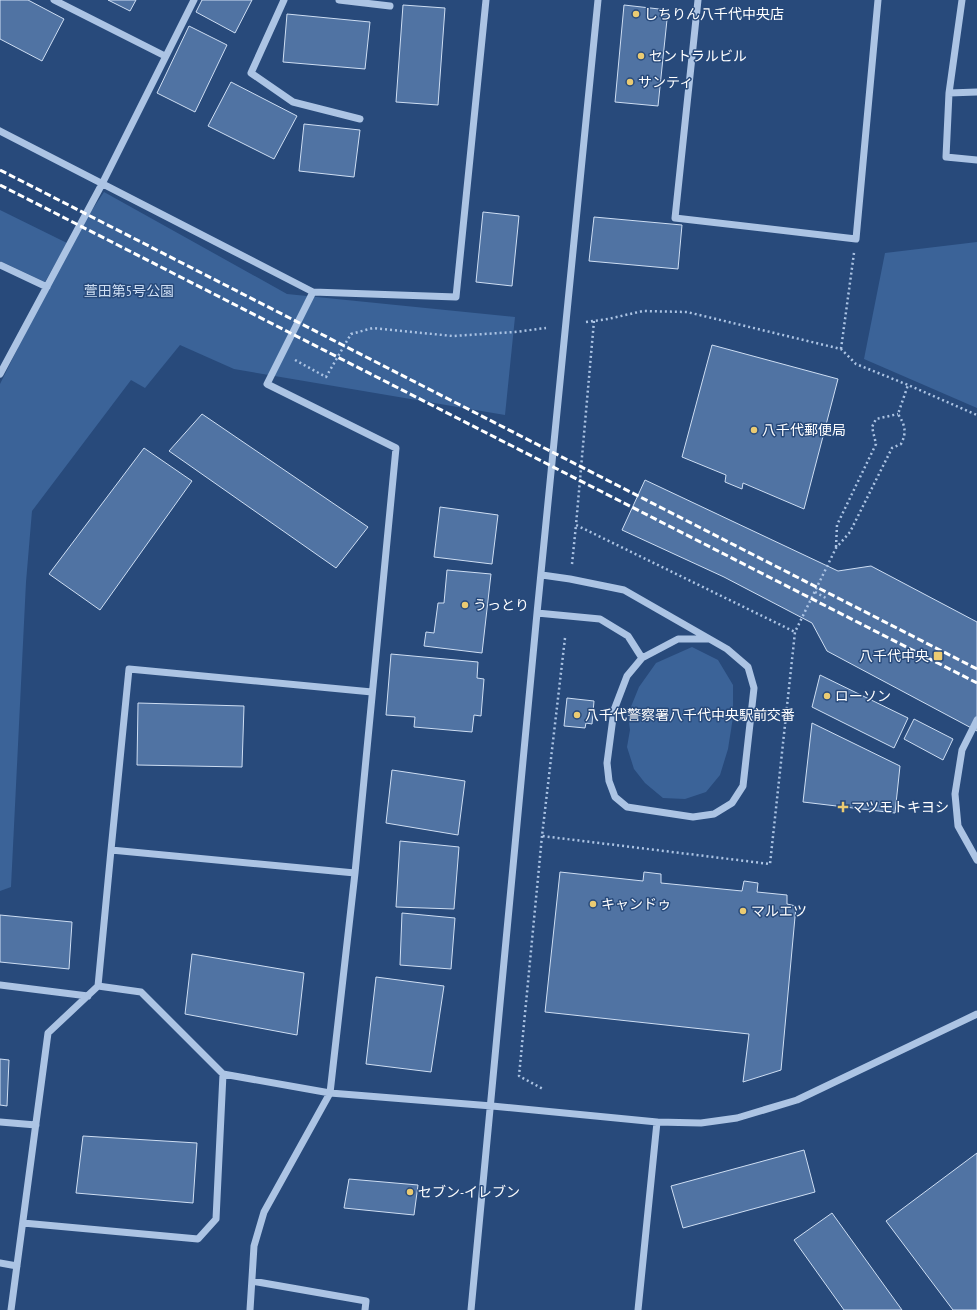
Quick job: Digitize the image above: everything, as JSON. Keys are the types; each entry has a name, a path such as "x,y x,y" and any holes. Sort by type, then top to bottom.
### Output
{"street":[{"path":"54,0 165,56"},
{"path":"0,374 102,184 194,0"},
{"path":"284,0 251,74 293,102 360,119"},
{"path":"339,0 390,6"},
{"path":"0,131 313,292 456,297 486,0"},
{"path":"472,1310 537,614 598,0"},
{"path":"698,0 675,218 856,239 878,0"},
{"path":"962,0 949,93 946,156 977,160"},
{"path":"949,93 977,92"},
{"path":"0,265 47,287"},
{"path":"250,1310 254,1246 264,1212 330,1093 355,873 396,448 267,384 313,292"},
{"path":"542,575 624,590 711,639 727,649 748,667 754,688 743,786 732,803 714,814 693,817 627,807 615,797 609,781 607,763 614,710 626,676 642,658 678,639 711,639"},
{"path":"537,614 600,619 628,636 642,658"},
{"path":"11,1310 48,1033 98,986 129,669 372,692"},
{"path":"977,720 962,750 954,794 958,826 977,860"},
{"path":"111,850 355,873"},
{"path":"0,985 88,996"},
{"path":"98,986 142,992 223,1074 330,1093 492,1106 657,1122 701,1123 737,1118 797,1100 977,1014"},
{"path":"23,1223 198,1239 216,1219 223,1074"},
{"path":"0,1122 36,1125"},
{"path":"638,1310 657,1122"},
{"path":"0,1263 17,1266"},
{"path":"252,1281 366,1300 365,1310"}],"path":[{"path":"841,349 856,239"},
{"path":"586,322 608,319 643,311 687,312 841,349 856,364 977,415"},
{"path":"572,564 594,321"},
{"path":"282,354 326,377 352,334 373,328 452,336 514,332 546,328"},
{"path":"542,836 770,864 795,632 836,548 850,532 892,448 901,444 904,437 904,424 898,414 908,385"},
{"path":"836,548 837,525 876,444 872,427 876,419 898,414"},
{"path":"576,525 795,632"},
{"path":"815,592 826,598"},
{"path":"543,1089 520,1076 542,836 565,638"}],"green space":[{"name":"萱田第5号公園","path":"104,192 287,294 515,317 505,415 234,369 180,345 145,388 131,380 32,511 26,582 11,887 0,891 0,384 70,243"},
{"path":"0,210 67,243 45,282 0,261"},
{"path":"977,242 977,408 864,359 885,253"},
{"path":"692,647 718,660 733,685 733,717 728,749 720,775 706,792 685,799 663,798 645,783 634,769 627,747 630,730 628,714 639,687 656,663"}],"building":[{"path":"0,0 28,0 64,19 42,61 0,39"},
{"path":"108,0 136,0 130,11"},
{"path":"202,0 252,0 235,33 196,12"},
{"path":"403,5 445,8 438,105 396,102"},
{"name":"セントラルビル","path":"624,5 668,10 658,106 615,102"},
{"path":"287,14 370,22 365,69 283,62"},
{"path":"189,26 227,45 195,112 157,93"},
{"path":"231,82 297,116 274,159 208,126"},
{"path":"304,124 360,130 354,177 299,171"},
{"path":"483,212 519,216 512,286 476,282"},
{"path":"594,217 682,225 678,269 589,261"},
{"path":"712,345 838,379 804,509 743,483 742,489 725,482 726,475 682,457"},
{"path":"202,414 368,527 336,568 169,451"},
{"path":"144,448 192,481 100,610 49,574"},
{"name":"八千代中央","path":"645,480 838,571 871,566 977,622 977,731 827,651 812,623 724,577 622,530"},
{"path":"440,507 498,515 492,564 434,557"},
{"path":"447,570 491,574 482,653 424,646 426,632 434,633 438,603 444,603"},
{"path":"391,654 478,662 477,678 484,679 481,716 474,715 472,732 414,727 415,717 386,715"},
{"path":"820,675 908,718 894,748 812,707"},
{"path":"567,698 594,701 592,724 586,723 585,728 564,726"},
{"path":"138,703 244,706 242,767 137,765"},
{"path":"914,719 953,739 943,760 904,739"},
{"path":"812,723 900,766 895,813 803,802"},
{"path":"392,770 465,781 458,835 386,823"},
{"path":"400,841 459,847 454,909 396,907"},
{"path":"560,872 643,881 644,872 661,874 661,883 742,891 744,881 758,883 757,892 787,895 787,904 796,906 781,1070 743,1082 749,1034 545,1012"},
{"path":"402,913 455,918 451,969 400,965"},
{"path":"0,915 72,922 69,969 0,962"},
{"path":"192,954 304,973 297,1035 185,1014"},
{"path":"376,977 444,986 431,1072 366,1064"},
{"path":"0,1059 9,1060 7,1106 0,1105"},
{"path":"83,1136 197,1143 193,1203 76,1193"},
{"path":"804,1150 815,1192 683,1228 671,1186"},
{"path":"977,1153 977,1310 953,1310 886,1221"},
{"path":"349,1179 418,1185 414,1215 344,1208"},
{"path":"832,1213 902,1310 844,1310 794,1240"}],"railway":[{"path":"0,170 977,669"},
{"path":"0,185 977,683"}],"place":[{"name":"しちりん八千代中央店","path":"636,14"},
{"name":"セントラルビル","path":"641,56"},
{"name":"サンティ","path":"630,82"},
{"name":"八千代郵便局","path":"754,430"},
{"name":"うっとり","path":"465,605"},
{"name":"八千代中央","path":"938,656"},
{"name":"ローソン","path":"827,696"},
{"name":"八千代警察署八千代中央駅前交番","path":"577,715"},
{"name":"マツモトキヨシ","path":"843,807"},
{"name":"キャンドゥ","path":"593,904"},
{"name":"マルエツ","path":"743,911"},
{"name":"セブン-イレブン","path":"410,1192"}]}
